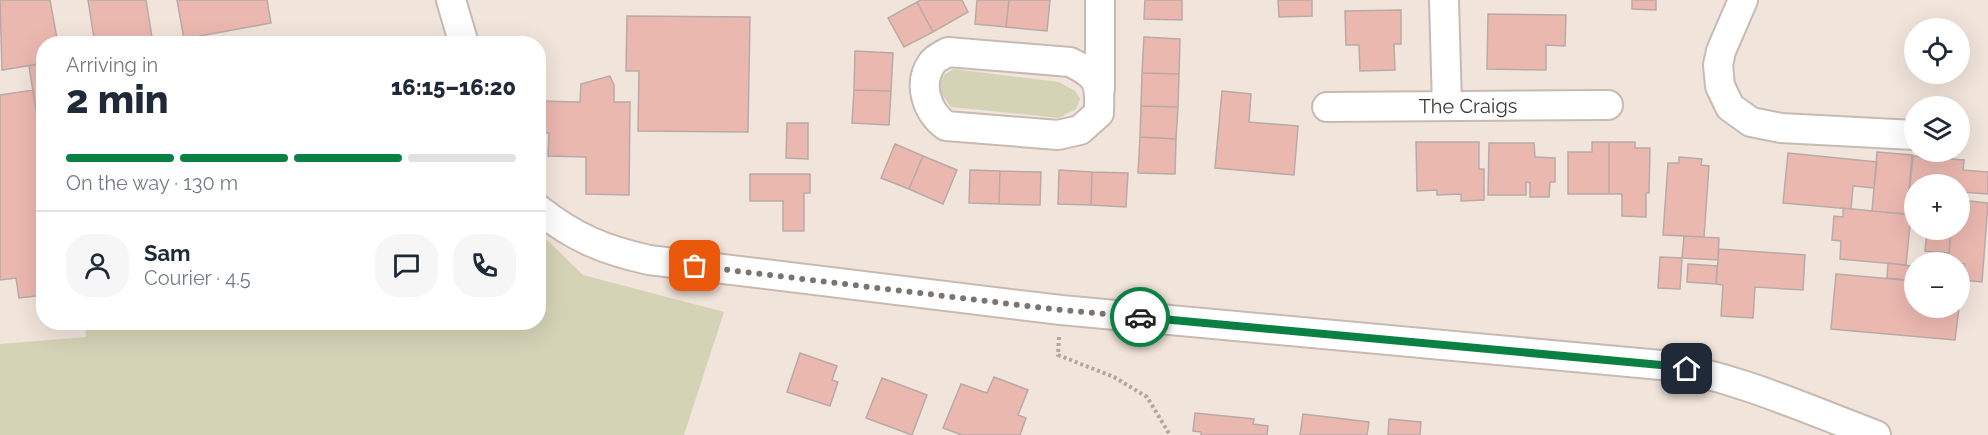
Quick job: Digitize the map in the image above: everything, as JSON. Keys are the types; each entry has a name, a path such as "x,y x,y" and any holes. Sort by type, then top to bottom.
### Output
{"street":[{"path":"451,0 462,36"},
{"path":"1100,0 1100,88 1099,113 1080,130 1058,135 946,126 937,119 924,93 925,79 933,62 948,52 1070,62 1088,70 1100,88"},
{"path":"1444,0 1447,106"},
{"path":"1743,0 1721,51 1718,65 1720,86 1730,107 1751,122 1781,128 1904,134"},
{"name":"The Craigs","path":"1327,107 1608,105"},
{"path":"546,215 578,237 615,252 649,260 1061,310 1687,369 1738,384 1876,435"}],"path":[{"path":"1061,310 1058,356 1114,377 1147,397 1170,435"}],"shaded area":[{"path":"954,69 1059,82 1075,91 1080,99 1076,109 1059,118 951,107 941,93 939,83 945,74"},
{"path":"546,239 583,275 724,312 684,435 0,435 0,344 86,337 86,330 546,330"}],"building":[{"path":"0,0 50,0 57,36 36,36 36,64 2,70"},
{"path":"88,0 146,0 152,36 94,36"},
{"path":"177,0 267,0 271,23 200,36 183,36"},
{"path":"921,0 962,0 968,12 933,32 917,2"},
{"path":"977,0 1009,0 1006,27 975,24"},
{"path":"1009,0 1050,0 1047,31 1006,27"},
{"path":"1145,0 1182,0 1182,20 1144,19"},
{"path":"1278,0 1312,0 1312,16 1279,17"},
{"path":"1632,0 1656,0 1656,10 1632,9"},
{"path":"917,2 933,32 904,47 888,18"},
{"path":"1401,10 1401,44 1394,44 1395,70 1360,71 1359,45 1346,45 1345,11"},
{"path":"1488,14 1566,15 1565,46 1546,45 1546,70 1487,69"},
{"path":"627,16 750,17 748,132 638,131 639,71 626,71"},
{"path":"1144,37 1180,39 1179,74 1142,73"},
{"path":"855,51 893,53 891,91 854,90"},
{"path":"36,65 36,110 29,66"},
{"path":"1142,73 1179,74 1178,107 1141,106"},
{"path":"610,76 614,85 614,102 630,102 629,195 586,194 586,157 548,156 549,133 546,133 546,101 580,102 581,84"},
{"path":"33,90 36,109 36,296 19,298 16,278 0,280 0,95"},
{"path":"854,90 891,91 889,125 852,123"},
{"path":"1222,91 1251,94 1249,122 1298,126 1294,175 1215,168"},
{"path":"1141,106 1178,107 1176,139 1140,137"},
{"path":"787,123 808,123 808,159 786,158"},
{"path":"1140,137 1176,139 1175,174 1138,173"},
{"path":"1416,142 1479,142 1479,169 1484,169 1484,200 1461,201 1461,194 1437,195 1437,190 1417,191"},
{"path":"1592,142 1609,142 1609,194 1568,194 1568,152 1592,152"},
{"path":"1609,142 1635,142 1635,148 1650,148 1646,217 1622,216 1622,194 1609,194"},
{"path":"1489,143 1534,143 1535,157 1555,158 1555,182 1550,182 1549,197 1530,197 1530,183 1526,182 1526,195 1488,195"},
{"path":"895,144 923,156 909,189 881,178"},
{"path":"1877,152 1904,154 1904,162 1911,162 1910,174 1904,174 1904,214 1872,211"},
{"path":"1788,153 1877,162 1874,188 1853,186 1851,209 1783,203"},
{"path":"923,156 957,170 943,204 909,189"},
{"path":"1679,157 1702,159 1701,165 1709,166 1704,237 1663,235 1668,163 1679,163"},
{"path":"1912,162 1964,162 1963,170 1988,172 1988,194 1970,193 1970,174 1911,174"},
{"path":"970,170 1000,171 999,204 969,203"},
{"path":"1059,170 1092,172 1091,205 1058,204"},
{"path":"1000,171 1041,172 1040,205 999,204"},
{"path":"1092,172 1128,173 1126,207 1091,205"},
{"path":"750,174 810,174 810,193 804,193 804,231 783,231 783,201 750,201"},
{"path":"1970,201 1988,203 1982,282 1970,281 1970,252 1949,252 1950,240 1970,240"},
{"path":"1843,208 1904,214 1904,240 1908,240 1907,252 1904,252 1904,265 1840,259 1841,241 1832,240 1834,216 1843,217"},
{"path":"1684,236 1719,238 1718,260 1682,258"},
{"path":"1926,240 1950,240 1949,252 1925,251"},
{"path":"1719,249 1805,255 1803,290 1755,287 1753,318 1721,316 1723,285 1716,284"},
{"path":"1660,257 1682,258 1680,289 1658,288"},
{"path":"1888,263 1904,265 1904,280 1887,278"},
{"path":"1688,264 1717,266 1716,284 1687,282"},
{"path":"1836,274 1904,280 1904,318 1958,318 1955,340 1831,329"},
{"path":"800,353 837,366 832,380 838,382 830,406 787,392"},
{"path":"994,377 1028,390 1018,415 1026,418 1020,435 962,435 943,428 961,384 987,393"},
{"path":"882,378 927,395 912,435 866,418"},
{"path":"1195,413 1254,419 1253,424 1268,426 1267,435 1201,435 1201,432 1193,431"},
{"path":"1303,414 1369,422 1367,435 1300,435"},
{"path":"1389,419 1421,422 1420,435 1388,435"}],"way so far":[{"path":"695,266 1061,310 1140,317"}],"route":[{"path":"1140,317 1687,369"}]}
